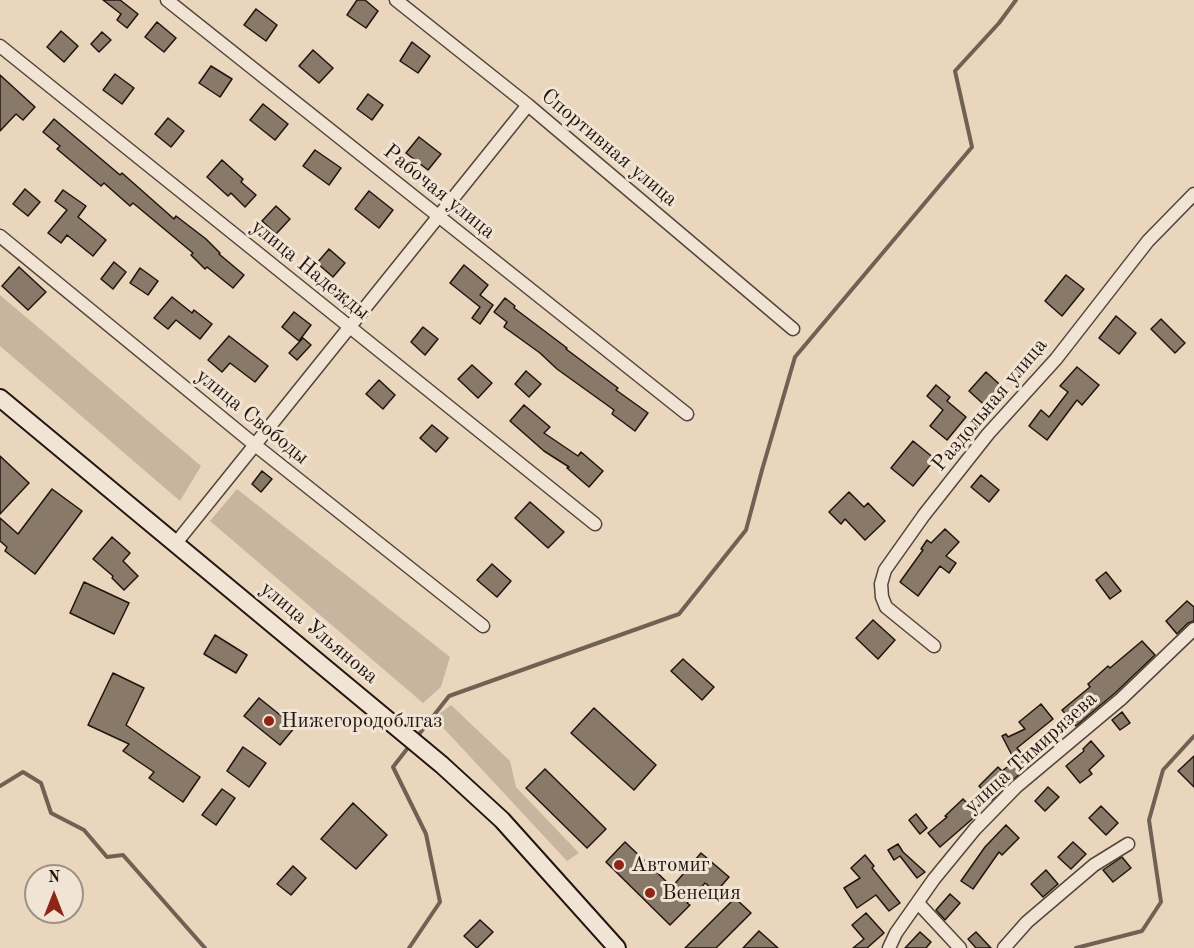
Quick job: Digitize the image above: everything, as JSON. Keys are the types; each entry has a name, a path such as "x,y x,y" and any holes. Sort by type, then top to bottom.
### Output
{"main road":[{"name":"улица Ульянова","path":"0,398 459,781 502,820 617,948"}],"street":[{"name":"Рабочая улица","path":"167,0 687,414"},
{"name":"Спортивная улица","path":"396,0 528,105 793,329"},
{"name":"улица Надежды","path":"0,46 595,524"},
{"path":"176,543 528,105"},
{"name":"Раздольная улица","path":"934,646 886,607 881,584 885,570 924,515 988,434 1056,359 1148,241 1194,194"},
{"name":"улица Свободы","path":"0,236 255,445 483,626"},
{"name":"улица Тимирязева","path":"889,948 896,933 975,829 1016,787 1121,699 1194,629"},
{"path":"1004,948 1027,922 1094,865 1128,844"},
{"path":"918,903 960,948"}],"shaded area":[{"path":"0,295 201,466 180,501 0,346"},
{"path":"237,489 450,657 441,687 423,703 210,521"},
{"path":"451,705 510,761 516,787 579,853 567,861 434,718"}],"building":[{"path":"103,0 120,0 138,14 127,28 117,20 121,14"},
{"path":"357,0 365,0 378,11 366,28 347,15"},
{"path":"256,9 277,25 266,41 244,25"},
{"path":"157,22 176,38 164,52 145,37"},
{"path":"61,31 78,46 64,62 47,47"},
{"path":"102,32 111,40 99,52 91,44"},
{"path":"412,42 430,56 418,73 400,61"},
{"path":"313,50 333,68 319,83 299,66"},
{"path":"211,66 232,79 220,97 199,83"},
{"path":"115,74 134,88 122,104 103,90"},
{"path":"0,75 35,107 23,120 16,114 0,131"},
{"path":"368,94 383,105 372,120 357,109"},
{"path":"263,104 288,124 275,140 250,120"},
{"path":"168,118 184,131 171,147 155,134"},
{"path":"54,119 120,175 122,173 174,219 176,216 206,239 219,254 244,275 233,288 207,267 205,269 191,255 193,253 133,203 130,206 104,183 101,186 57,149 60,146 43,132"},
{"path":"419,137 441,154 428,170 406,153"},
{"path":"315,150 341,168 329,185 303,166"},
{"path":"222,160 243,179 241,182 256,195 245,207 231,193 228,196 207,177"},
{"path":"25,189 40,202 28,216 13,204"},
{"path":"63,190 86,206 78,217 106,240 93,256 67,235 61,243 48,233 67,210 55,201"},
{"path":"369,191 393,210 379,228 355,209"},
{"path":"276,206 290,219 276,234 262,221"},
{"path":"329,249 345,263 333,277 317,263"},
{"path":"114,262 126,272 113,289 101,279"},
{"path":"464,265 488,285 480,295 493,305 480,324 472,318 480,307 450,283"},
{"path":"19,267 46,292 28,310 2,286"},
{"path":"140,268 158,281 148,295 130,283"},
{"path":"1066,275 1084,289 1062,316 1045,301"},
{"path":"172,297 192,313 194,310 212,324 200,339 176,320 168,329 154,318"},
{"path":"505,298 515,306 514,308 648,413 635,431 612,414 614,410 504,327 507,322 494,312"},
{"path":"294,312 311,325 299,341 282,327"},
{"path":"1116,316 1136,333 1119,354 1099,338"},
{"path":"1161,319 1185,343 1175,353 1151,329"},
{"path":"423,327 438,339 425,355 411,342"},
{"path":"229,336 268,366 255,382 230,363 222,372 208,360"},
{"path":"303,338 311,345 297,360 289,353"},
{"path":"472,365 492,383 478,398 458,379"},
{"path":"1077,367 1099,385 1082,405 1077,400 1047,440 1029,426 1041,410 1049,417 1068,392 1060,386"},
{"path":"526,371 541,384 529,397 515,384"},
{"path":"986,372 1008,392 991,411 969,391"},
{"path":"379,380 395,395 383,409 366,394"},
{"path":"936,385 950,397 947,401 966,417 947,440 930,426 943,410 927,396"},
{"path":"524,405 550,427 544,433 578,456 581,452 603,471 589,487 567,468 569,467 544,451 510,421"},
{"path":"432,425 448,438 436,452 420,438"},
{"path":"913,441 935,459 913,486 891,468"},
{"path":"0,456 29,483 0,514"},
{"path":"262,471 272,479 261,492 252,484"},
{"path":"981,475 999,490 989,502 971,487"},
{"path":"52,489 82,511 35,574 5,551 7,547 0,541 0,518 18,534"},
{"path":"849,492 864,507 868,503 885,521 865,540 845,519 841,524 829,512"},
{"path":"530,502 564,532 548,548 515,518"},
{"path":"945,529 959,542 946,556 956,563 949,573 940,566 918,596 900,582 923,550 921,549 927,540 931,543"},
{"path":"112,537 130,553 123,561 138,576 124,590 112,578 113,576 93,559"},
{"path":"492,564 511,581 497,597 477,580"},
{"path":"1106,572 1121,591 1110,599 1096,580"},
{"path":"84,582 129,603 114,634 70,613"},
{"path":"1187,601 1194,607 1194,621 1188,623 1177,634 1166,621"},
{"path":"873,620 895,640 878,659 856,638"},
{"path":"215,635 247,655 236,673 204,654"},
{"path":"1142,641 1155,655 1076,726 1062,710 1090,687 1088,684 1108,666 1110,668"},
{"path":"683,659 714,687 702,700 671,671"},
{"path":"113,673 144,688 126,725 200,777 183,802 149,778 154,772 123,751 129,744 88,725"},
{"name":"Нижегородоблгаз","path":"259,698 295,727 280,745 244,716"},
{"path":"1041,704 1053,719 1017,748 1030,764 992,800 979,786 998,767 1002,771 1015,761 1002,736 1006,734 1008,737 1025,729 1019,722"},
{"path":"594,708 656,765 634,790 571,733"},
{"path":"1122,712 1130,723 1120,730 1112,720"},
{"path":"1091,741 1104,756 1089,770 1092,774 1080,783 1066,766 1084,751 1083,749"},
{"path":"243,747 266,763 249,787 227,771"},
{"path":"1194,756 1194,787 1178,771"},
{"path":"545,769 606,829 587,848 526,788"},
{"path":"1048,787 1059,797 1045,811 1035,801"},
{"path":"222,789 235,798 216,825 202,815"},
{"path":"963,799 978,814 940,847 928,833"},
{"path":"353,803 387,835 356,869 321,839"},
{"path":"1101,806 1118,823 1106,835 1089,818"},
{"path":"916,814 927,828 920,834 909,820"},
{"path":"1006,825 1019,838 1002,855 999,852 973,889 961,881 985,847"},
{"path":"625,842 672,887 701,853 729,877 716,892 705,883 687,903 690,905 670,925 606,862"},
{"path":"1073,842 1086,854 1071,869 1058,857"},
{"path":"898,844 903,852 925,872 917,878 900,856 894,860 888,850"},
{"path":"865,855 874,866 872,868 900,903 889,911 876,895 857,908 844,888 860,878 851,868"},
{"path":"1122,857 1131,868 1113,882 1103,870"},
{"path":"293,866 306,878 291,895 277,884"},
{"path":"1046,870 1058,884 1043,897 1031,884"},
{"path":"950,894 960,903 945,920 936,910"},
{"path":"735,898 751,913 716,948 685,948"},
{"path":"866,913 884,933 867,948 853,948 864,939 852,925"},
{"path":"480,920 493,932 477,948 464,936"},
{"path":"759,931 778,948 743,948"},
{"path":"920,932 931,942 926,948 905,948"},
{"path":"976,932 991,948 976,948 968,939"}],"waterway":[{"path":"420,733 449,696 679,614 746,530 795,357 972,147 955,71 999,23 1016,0"},
{"path":"1076,948 1142,931 1161,902 1149,820 1163,770 1194,736"},
{"path":"407,749 393,767 426,834 440,902 409,948"},
{"path":"0,786 23,772 41,783 51,813 84,830 107,857 123,855 205,948"}],"place":[{"name":"Нижегородоблгаз","path":"269,721"},
{"name":"Автомиг","path":"619,865"},
{"name":"Венеция","path":"650,893"}]}
